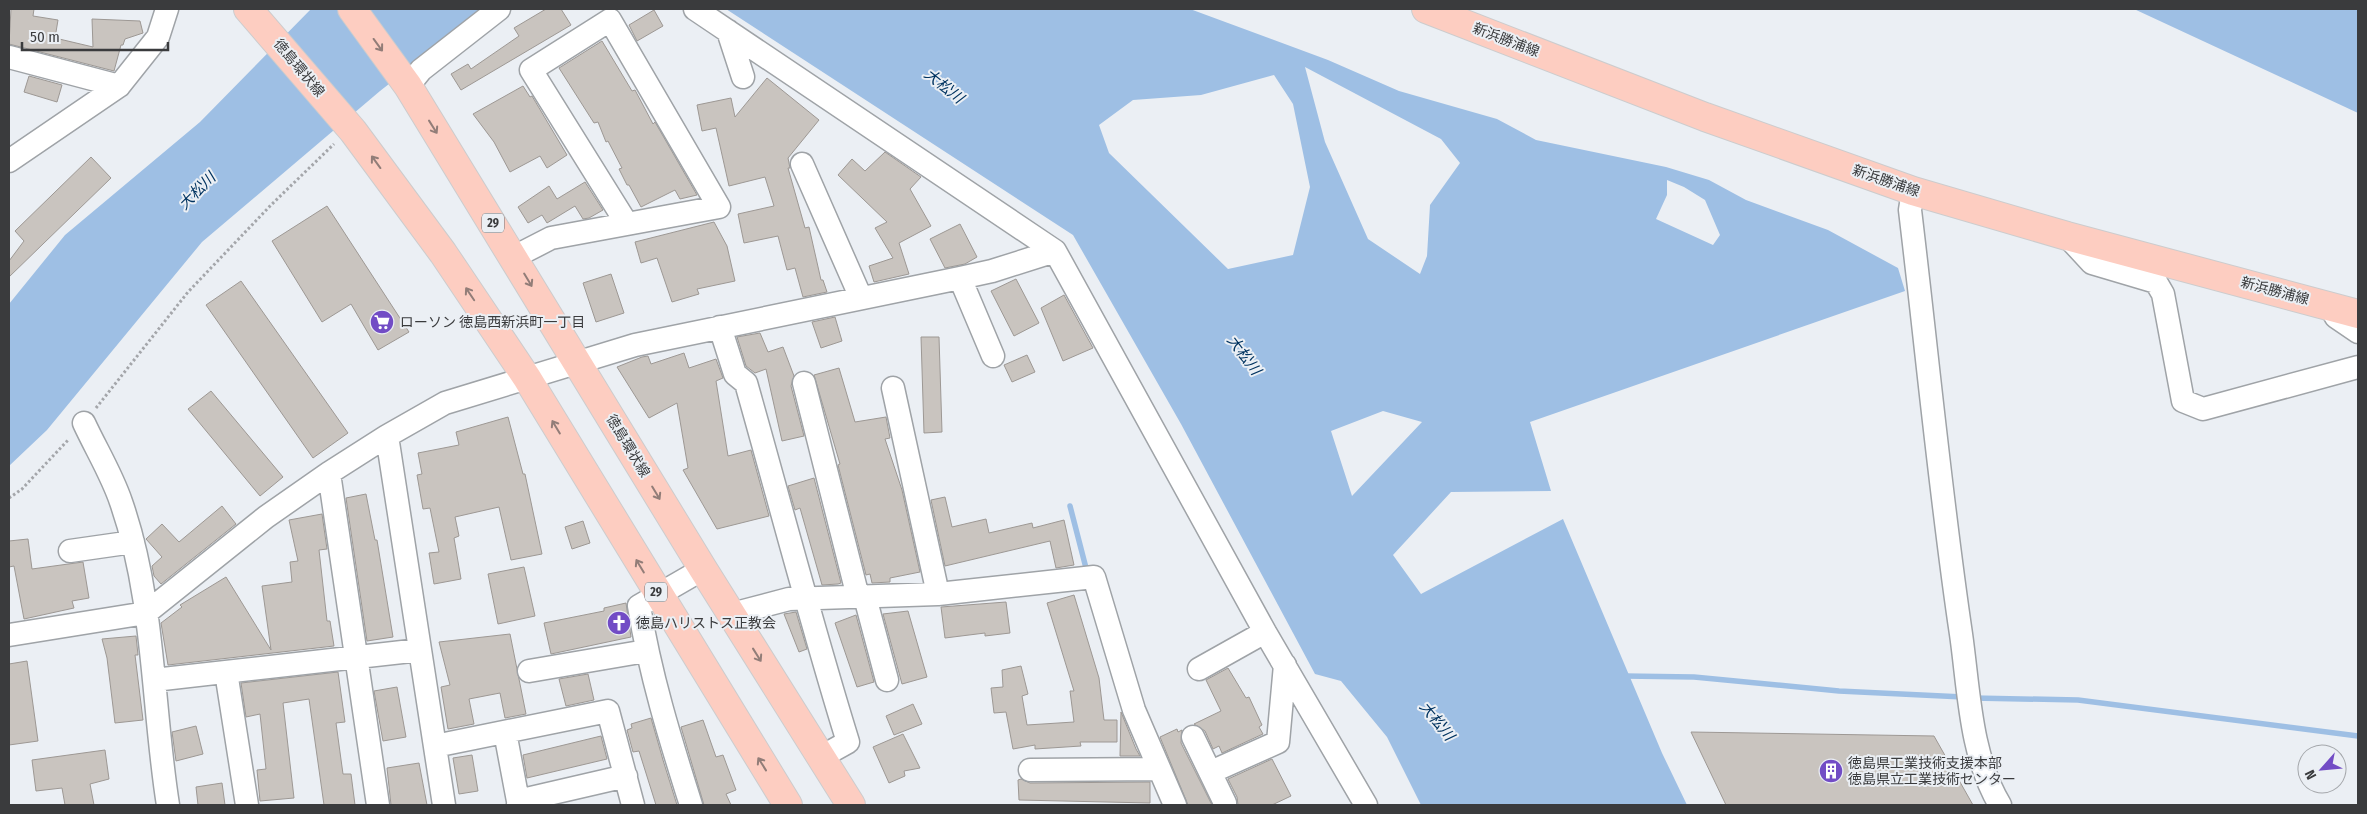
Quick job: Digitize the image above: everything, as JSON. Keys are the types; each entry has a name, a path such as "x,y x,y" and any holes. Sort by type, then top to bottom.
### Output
{"main road":[{"name":"徳島環状線","path":"352,9 406,83 703,569 851,805"},
{"name":"新浜勝浦線","path":"1426,9 1705,117 1913,191 2067,236 2358,314"},
{"name":"徳島環状線","path":"255,17 351,129 443,254 527,378 788,805"}],"street":[{"path":"9,161 119,86 158,37 167,9"},
{"path":"406,83 499,9"},
{"path":"695,9 1055,251 1284,665 1366,805"},
{"path":"514,257 551,238 627,224 719,207 610,20 531,70 627,224"},
{"path":"728,31 743,77"},
{"path":"9,57 119,86"},
{"path":"802,164 861,298"},
{"path":"1913,191 1910,210 1956,598 1976,743 1991,790 2000,805"},
{"path":"2067,236 2092,263 2156,282 2163,294 2183,401 2203,409 2358,367"},
{"path":"9,634 146,613 266,517 329,473 387,436 445,403 635,345 992,271 1055,251"},
{"path":"960,278 993,356"},
{"path":"2330,306 2336,317 2358,332"},
{"path":"720,327 735,374 746,383 791,540 804,598 848,742 821,757"},
{"path":"804,383 862,597 887,680"},
{"path":"893,386 938,594"},
{"path":"84,423 121,501 133,542 146,613 161,765 168,805"},
{"path":"387,436 444,805"},
{"path":"329,473 378,805"},
{"path":"70,551 133,542"},
{"path":"691,805 663,717 646,651 639,606 703,569"},
{"path":"732,614 789,599 938,594 1094,577 1134,710 1175,805"},
{"path":"1199,669 1266,632"},
{"path":"154,680 420,650"},
{"path":"529,671 646,651"},
{"path":"1211,772 1278,742 1284,665"},
{"path":"226,672 247,805"},
{"path":"435,746 608,710 634,805"},
{"path":"505,732 518,803 626,776"},
{"path":"1193,737 1225,803"},
{"path":"1030,770 1159,769"}],"path":[{"path":"9,498 22,489 84,423 195,285 271,204 351,129"}],"water":[{"name":"大松川","path":"311,9 485,9 380,91 202,242 47,430 9,466 9,304 65,235 200,122"},
{"name":"大松川","path":"726,9 1190,9 1328,60 1399,91 1497,119 1536,140 1666,167 1709,180 1746,200 1828,230 1898,268 1905,291 1530,422 1551,491 1451,492 1393,555 1421,594 1563,519 1662,753 1687,805 1421,805 1387,737 1341,681 1315,674 1181,424 1073,235","holes":["1305,67 1441,139 1460,163 1430,205 1427,256 1420,274 1368,239 1325,142","1274,75 1293,104 1310,187 1293,255 1228,269 1109,153 1099,125 1133,100 1201,95","1667,180 1684,187 1705,200 1720,235 1713,245 1656,219 1667,195","1383,411 1422,422 1352,496 1331,431"]},
{"path":"2134,9 2358,9 2358,113"}],"building":[{"path":"11,9 34,9 33,16 58,20 55,38 93,47 92,19 140,21 143,33 125,39 123,45 121,45 114,71 9,44"},
{"path":"546,9 561,9 571,25 461,90 451,74 468,64 471,69 519,36 514,28"},
{"path":"654,10 663,26 637,41 629,25"},
{"path":"602,41 632,91 635,90 653,124 655,122 697,195 680,199 675,190 641,207 629,185 627,185 619,169 622,168 608,141 606,142 598,122 594,123 559,68"},
{"path":"29,76 62,85 57,102 24,92"},
{"path":"767,78 819,120 788,158 790,168 788,168 805,228 809,227 821,280 823,280 827,292 803,297 795,268 787,270 778,236 744,243 738,214 774,206 765,177 729,186 716,128 702,131 697,105 731,98 735,117"},
{"path":"523,86 530,97 532,96 567,155 547,168 540,156 510,172 494,142 473,114"},
{"path":"885,152 921,177 910,189 931,226 899,243 909,274 874,282 869,266 893,258 875,228 887,222 838,175 852,159 865,171"},
{"path":"91,157 111,178 9,277 9,261 24,241 15,231"},
{"path":"585,182 603,210 589,218 583,219 575,206 547,223 542,215 528,223 518,207 549,186 557,199"},
{"path":"327,206 409,332 378,350 351,304 322,322 272,241"},
{"path":"714,222 727,246 735,281 697,289 699,294 672,302 657,258 641,263 635,242"},
{"path":"960,224 977,257 965,264 945,268 930,239"},
{"path":"611,274 624,313 596,322 583,283"},
{"path":"1016,279 1039,323 1014,336 991,291"},
{"path":"241,281 348,433 313,458 206,305"},
{"path":"1064,295 1093,348 1063,361 1041,308"},
{"path":"835,317 842,341 821,348 812,322"},
{"path":"760,333 768,352 783,347 794,376 791,386 804,436 782,441 766,369 755,373 746,366 737,337"},
{"path":"921,337 939,337 942,432 924,433"},
{"path":"684,353 689,368 716,359 723,378 716,381 728,456 751,450 769,516 717,529 683,470 688,468 677,403 649,418 617,367 642,357 648,356 651,364"},
{"path":"1027,355 1035,372 1012,382 1004,365"},
{"path":"839,368 855,422 886,417 890,438 885,439 902,490 920,572 890,578 890,582 872,583 870,574 866,575 838,465 840,464 814,375"},
{"path":"211,391 283,477 260,496 188,409"},
{"path":"508,417 523,474 525,474 542,554 511,560 499,507 455,517 459,536 454,538 461,579 434,584 429,553 439,552 430,508 423,509 417,475 422,474 418,453 459,445 456,432"},
{"path":"814,478 841,583 838,584 822,585 800,508 795,510 788,486"},
{"path":"366,494 375,540 377,540 393,637 367,641 346,498"},
{"path":"945,497 952,527 986,519 989,533 1032,523 1033,528 1064,520 1074,565 1056,568 1050,541 945,566 931,500"},
{"path":"222,506 236,524 161,584 154,576 152,566 162,557 146,539 162,524 179,542"},
{"path":"322,514 327,549 319,550 327,621 330,621 334,646 168,665 161,623 182,607 180,605 226,577 271,650 262,586 292,582 290,562 298,561 289,520"},
{"path":"583,521 590,543 572,549 565,527"},
{"path":"28,539 32,569 83,562 89,598 72,601 74,608 24,619 14,566 9,567 9,541"},
{"path":"524,567 535,616 498,624 488,574"},
{"path":"1074,595 1099,678 1104,720 1117,720 1117,742 1080,742 1081,746 1035,749 1035,745 1013,749 1006,712 994,713 991,688 1003,687 1002,670 1021,666 1028,694 1022,696 1027,725 1074,722 1070,691 1074,691 1047,603"},
{"path":"1006,602 1010,633 985,636 985,633 945,638 941,607"},
{"path":"626,603 631,637 551,654 544,623 604,611 604,608"},
{"path":"908,611 927,677 902,684 883,614"},
{"path":"796,612 807,649 799,652 784,614"},
{"path":"856,615 874,682 857,687 835,623"},
{"path":"510,634 526,714 505,718 500,693 469,699 474,724 448,729 441,687 450,685 439,642"},
{"path":"136,636 138,655 135,655 143,720 115,723 107,658 102,639"},
{"path":"27,661 38,741 9,745 9,664"},
{"path":"1228,668 1246,698 1249,697 1262,725 1259,727 1263,734 1222,753 1219,746 1213,749 1205,731 1194,724 1221,711 1206,680"},
{"path":"338,672 345,722 336,723 343,774 351,774 355,805 324,805 309,699 283,703 294,798 260,801 257,770 266,769 260,714 246,717 241,683"},
{"path":"588,674 594,700 566,706 559,679"},
{"path":"397,687 406,737 383,741 374,691"},
{"path":"913,704 922,724 894,735 886,716"},
{"path":"1121,712 1136,749 1140,756 1120,756"},
{"path":"651,718 677,805 656,805 639,751 633,752 627,730 632,728 631,724"},
{"path":"703,720 716,757 723,755 736,790 726,794 731,805 704,805 681,727"},
{"path":"196,726 203,754 176,761 172,732"},
{"path":"1177,729 1178,732 1182,730 1181,743 1212,805 1188,805 1160,737"},
{"name":"徳島県工業技術支援本部 徳島県立工業技術センター","path":"1691,732 1934,736 1973,805 1726,805"},
{"path":"903,734 920,768 904,771 905,776 889,783 873,747"},
{"path":"601,736 607,759 527,778 523,755"},
{"path":"105,750 109,779 90,784 94,805 65,805 62,788 36,791 32,760"},
{"path":"472,755 478,791 459,794 453,758"},
{"path":"1272,759 1291,796 1272,805 1238,805 1237,797 1228,779"},
{"path":"419,763 427,805 391,805 387,768"},
{"path":"1021,779 1030,783 1150,782 1150,803 1019,800 1018,780"},
{"path":"222,783 225,805 198,805 196,787"}],"waterway":[{"path":"1070,506 1086,568"},
{"path":"1624,676 1694,677 1839,691 1963,697"},
{"path":"1973,698 2078,700 2358,736"}],"place":[{"name":"ローソン 徳島西新浜町一丁目","path":"382,322"},
{"name":"徳島ハリストス正教会","path":"619,623"},
{"name":"徳島県工業技術支援本部 徳島県立工業技術センター","path":"1831,771"}]}
